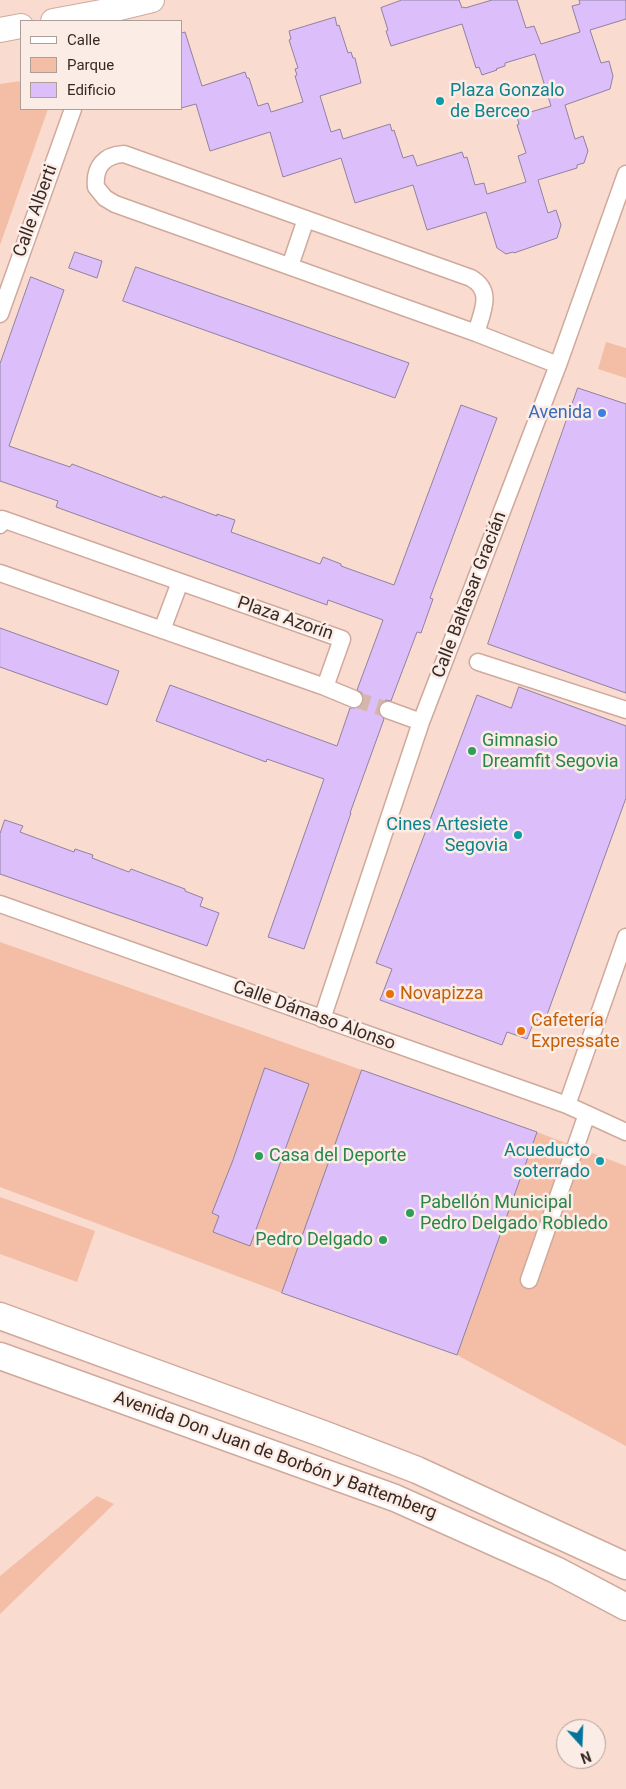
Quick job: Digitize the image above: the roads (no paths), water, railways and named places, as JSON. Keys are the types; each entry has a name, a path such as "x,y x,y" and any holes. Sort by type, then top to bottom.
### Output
{"main road":[{"name":"Avenida Don Juan de Borbón y Battemberg","path":"0,1316 417,1470 626,1566"},
{"name":"Avenida Don Juan de Borbón y Battemberg","path":"0,1356 395,1498 556,1570 626,1607"}],"street":[{"path":"58,20 152,0"},
{"path":"0,30 20,26"},
{"name":"Calle Alberti","path":"0,314 73,110"},
{"path":"476,333 485,294 484,289 476,280 124,154 113,155 104,160 97,173 98,191 115,204 476,333 558,365"},
{"name":"Calle Baltasar Gracián","path":"322,1019 422,722 558,365 626,174"},
{"path":"290,266 306,219"},
{"name":"Plaza Azorín","path":"0,526 2,519 342,639 325,688"},
{"path":"0,573 354,699"},
{"path":"162,630 180,582"},
{"path":"478,662 626,710"},
{"path":"388,710 422,722"},
{"name":"Calle Dámaso Alonso","path":"0,904 567,1106 626,1132"},
{"path":"567,1106 626,937"},
{"path":"530,1280 587,1114"}],"tunnel":[{"path":"354,699 388,710"}],"place":[{"name":"Plaza Gonzalo de Berceo","path":"440,101"},
{"name":"Avenida","path":"602,413"},
{"name":"Gimnasio Dreamfit Segovia","path":"472,751"},
{"name":"Cines Artesiete Segovia","path":"518,835"},
{"name":"Novapizza","path":"390,994"},
{"name":"Cafetería Expressate","path":"521,1031"},
{"name":"Casa del Deporte","path":"259,1156"},
{"name":"Acueducto soterrado","path":"600,1161"},
{"name":"Pabellón Municipal Pedro Delgado Robledo","path":"410,1213"},
{"name":"Pedro Delgado","path":"383,1240"}]}
